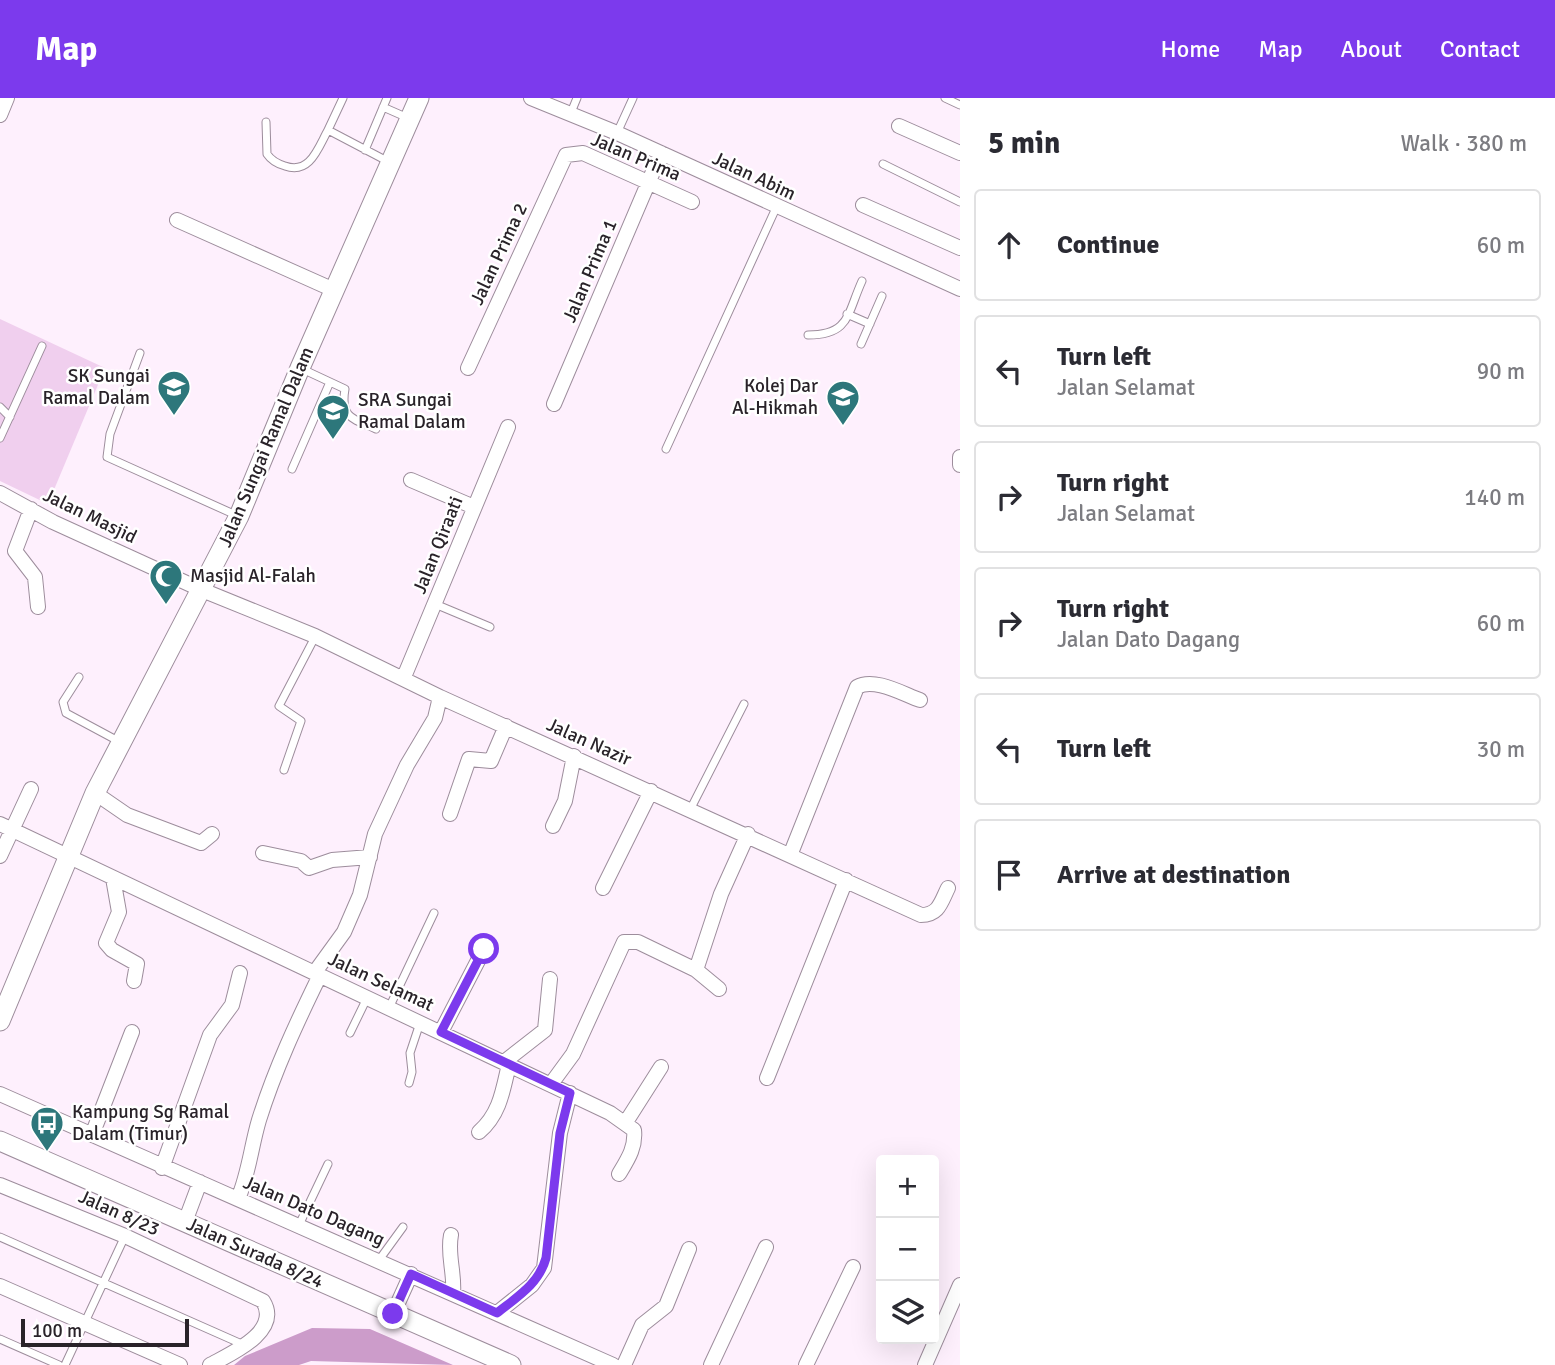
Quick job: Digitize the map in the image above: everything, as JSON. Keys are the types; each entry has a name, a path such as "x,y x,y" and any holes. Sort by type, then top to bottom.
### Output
{"street":[{"path":"0,115 7,98"},
{"name":"Jalan Abim","path":"531,98 617,133 776,208 960,289"},
{"name":"Jalan Sungai Ramal Dalam","path":"0,1021 95,793 239,516 417,99"},
{"path":"899,126 960,153"},
{"name":"Jalan Prima","path":"566,155 583,153 692,201"},
{"name":"Jalan Prima 1","path":"554,404 661,153"},
{"name":"Jalan Prima 2","path":"468,369 566,155"},
{"path":"863,205 960,248"},
{"path":"177,220 334,290"},
{"name":"Jalan Qiraati","path":"404,677 509,427"},
{"path":"960,457 960,465"},
{"path":"411,480 474,507"},
{"name":"Jalan Masjid","path":"0,493 202,590"},
{"path":"31,509 15,551 35,577 38,607"},
{"name":"Jalan Nazir","path":"202,590 315,636 404,677 440,697 791,853 921,915 929,915 939,908 948,888"},
{"path":"791,853 857,687 863,684 878,685 920,700"},
{"path":"238,1199 249,1173 258,1123 287,1042 318,974 344,932 360,895 375,834 407,765 435,718 440,697"},
{"path":"450,814 469,760 491,761 506,726"},
{"path":"554,826 565,801 574,756"},
{"path":"0,856 6,827 31,789"},
{"path":"603,888 651,791"},
{"path":"95,793 127,815 201,843 212,834"},
{"name":"Jalan Selamat","path":"6,827 507,1063 626,1122"},
{"path":"696,970 721,894 748,834"},
{"path":"263,853 300,861 309,868 331,860 370,858"},
{"path":"113,878 119,912 106,943 112,950 137,964 134,981"},
{"path":"767,1078 846,880"},
{"path":"551,1084 573,1054 624,942 638,942 696,970 719,989"},
{"path":"441,1032 484,949"},
{"path":"162,1167 210,1035 232,1005 240,973"},
{"path":"479,1132 491,1121 500,1103 507,1063 545,1030 550,978"},
{"path":"92,1135 132,1032"},
{"path":"619,1174 635,1140 634,1130 626,1122 661,1067"},
{"path":"497,1313 532,1285 544,1268 560,1133 570,1093"},
{"name":"Jalan Dato Dagang","path":"0,1094 613,1365"},
{"name":"Jalan Surada 8/24","path":"0,1141 511,1365"},
{"path":"185,1222 200,1182"},
{"name":"Jalan 8/23","path":"0,1185 125,1236 258,1297 266,1306 265,1320 256,1338 244,1345"},
{"path":"451,1235 448,1250 454,1280 453,1294"},
{"path":"711,1365 766,1247"},
{"path":"624,1365 642,1325 666,1306 689,1249"},
{"path":"806,1365 853,1266"},
{"path":"393,1314 411,1274"},
{"path":"925,1365 960,1285"},
{"path":"0,1286 180,1365"},
{"path":"210,1365 244,1345"}],"lane":[{"path":"266,122 267,154 282,165 294,169 305,166 312,159 344,98"},
{"path":"365,150 387,98"},
{"path":"570,115 577,98"},
{"path":"617,133 633,98"},
{"path":"945,98 960,105"},
{"path":"383,107 410,118"},
{"path":"328,130 390,162"},
{"path":"883,164 960,202"},
{"path":"666,449 776,208"},
{"path":"808,335 835,332 847,314 862,281"},
{"path":"861,344 882,296"},
{"path":"847,314 870,324"},
{"path":"0,438 42,346"},
{"path":"140,353 110,434 107,457 239,516"},
{"path":"300,368 345,389 342,405 349,417 376,429"},
{"path":"292,469 330,382"},
{"path":"0,407 10,417"},
{"path":"434,604 490,627"},
{"path":"284,770 301,721 279,706 315,636"},
{"path":"79,677 63,702 66,713 121,742"},
{"path":"691,808 744,704"},
{"path":"389,1008 434,914"},
{"path":"350,1033 367,997"},
{"path":"409,1083 412,1072 410,1053 421,1023"},
{"path":"299,1225 328,1164"},
{"path":"379,1260 402,1227"},
{"path":"65,1365 125,1236"},
{"path":"0,1237 244,1345"},
{"path":"0,1339 59,1365"}],"shaded area":[{"path":"0,319 105,368 48,504 0,481"},
{"path":"312,1328 370,1329 453,1365 311,1361 299,1365 234,1365 245,1356"}],"place":[{"name":"SK Sungai Ramal Dalam","path":"174,417"},
{"name":"Kolej Dar Al-Hikmah","path":"843,427"},
{"name":"SRA Sungai Ramal Dalam","path":"333,441"},
{"name":"Masjid Al-Falah","path":"166,606"},
{"name":"Kampung Sg Ramal Dalam (Timur)","path":"47,1153"}],"route":[{"path":"393,1314 411,1274 497,1313 532,1285 544,1268 560,1133 570,1093 441,1032 484,949"}]}
